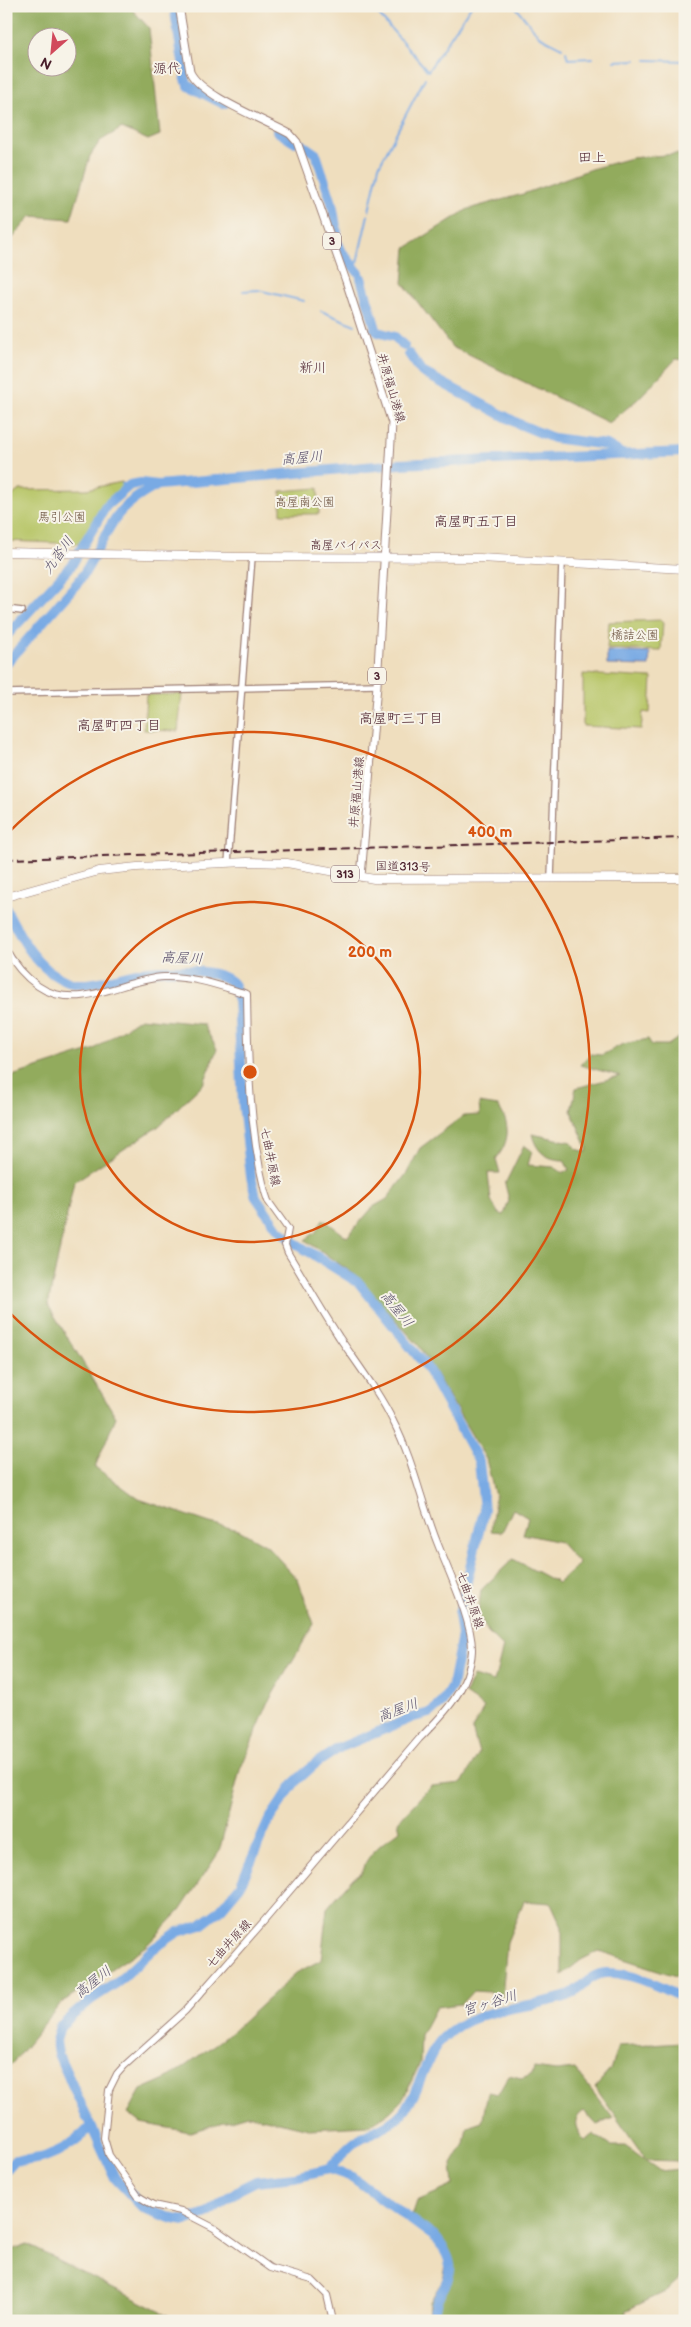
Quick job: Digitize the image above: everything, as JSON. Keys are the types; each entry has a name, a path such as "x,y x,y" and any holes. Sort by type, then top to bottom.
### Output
{"highway":[{"name":"高屋バイパス","path":"6,552 252,557 384,556 480,558 685,569"},
{"name":"国道313号","path":"8,896 99,871 228,862 287,863 362,877 458,879 685,878"}],"main road":[{"name":"井原福山港線","path":"180,6 190,72 194,80 210,93 290,134 298,144 349,289 390,417 391,458 377,685 362,877"},
{"name":"七曲井原線","path":"6,949 24,976 42,989 57,995 84,996 148,979 165,977 196,980 246,994 248,1066 258,1162 268,1200 286,1224 288,1233 285,1240 288,1253 393,1421 402,1440 469,1625 472,1651 467,1675 453,1700 184,2011 124,2066 112,2083 104,2125 104,2138 109,2156 138,2196 153,2205 187,2214 203,2222 223,2233 270,2268 306,2277 318,2283 329,2300 333,2321"}],"street":[{"path":"228,862 252,557"},
{"path":"551,878 562,563"},
{"path":"6,609 22,611"},
{"path":"6,693 377,685"}],"green space":[{"path":"6,6 129,6 149,28 160,135 148,140 122,128 100,141 90,156 71,219 31,216 11,240 6,240"},
{"path":"677,154 685,158 685,360 676,359 638,399 609,423 452,347 403,283 406,248 468,209 523,194 591,169 631,158"},
{"name":"馬引公園","path":"122,482 124,486 104,505 93,520 80,544 6,541 5,520 7,506 14,494 20,490 87,489"},
{"name":"高屋南公園","path":"318,488 319,514 281,514 281,491"},
{"name":"橋詰公園","path":"661,620 663,622 661,651 607,649 609,622"},
{"path":"583,674 652,678 650,713 643,712 641,729 583,726"},
{"path":"182,694 178,731 144,730 146,695"},
{"path":"140,1018 203,1024 217,1049 204,1083 159,1126 74,1182 48,1305 116,1417 95,1467 139,1499 210,1523 239,1530 267,1546 298,1580 314,1624 270,1699 240,1770 219,1852 180,1911 146,1946 61,2003 6,2071 6,1078 93,1050"},
{"path":"678,1038 685,1041 685,1979 599,1951 581,1960 562,1975 562,1927 551,1903 524,1901 507,1942 502,1998 489,1992 473,1991 461,2004 436,2007 421,2035 420,2063 403,2099 390,2112 368,2126 309,2129 248,2115 190,2132 141,2123 128,2113 141,2090 168,2078 232,2032 296,1973 321,1960 327,1908 353,1878 361,1873 372,1854 400,1830 398,1821 431,1786 462,1783 479,1753 472,1729 484,1708 465,1694 473,1676 494,1682 503,1647 488,1632 478,1613 481,1590 513,1559 558,1583 579,1564 560,1542 523,1534 528,1518 513,1509 502,1532 491,1531 495,1496 486,1459 419,1346 355,1275 305,1240 316,1232 323,1219 347,1237 373,1207 387,1199 407,1173 420,1148 463,1116 480,1115 479,1103 498,1106 507,1126 504,1146 496,1159 500,1173 488,1173 491,1200 498,1213 504,1215 509,1200 505,1184 524,1145 532,1151 528,1165 554,1167 563,1173 569,1170 564,1160 547,1156 539,1150 532,1134 571,1142 576,1149 587,1152 587,1147 571,1111 576,1088 620,1076 580,1065 590,1054 602,1055 623,1044 648,1039 652,1045 668,1045"},
{"path":"685,2039 685,2166 676,2161 646,2160 595,2087 610,2070 618,2046 681,2042"},
{"path":"534,2068 556,2071 575,2069 613,2118 597,2125 584,2111 580,2114 576,2125 585,2141 593,2134 610,2146 625,2146 660,2171 679,2169 685,2172 685,2274 665,2292 625,2311 631,2321 429,2321 430,2302 443,2279 446,2265 438,2234 412,2216 417,2201 454,2185 452,2164 464,2144 467,2127 482,2122 488,2092 498,2094 509,2075 521,2078 532,2074"},
{"path":"28,2245 179,2321 6,2321 6,2251"}],"water":[{"path":"607,651 650,653 649,666 607,665"}],"waterway":[{"path":"174,6 186,81"},
{"path":"371,6 428,71 471,6"},
{"path":"515,6 539,36 562,48"},
{"path":"566,52 568,59 593,58"},
{"path":"614,61 636,60"},
{"path":"647,60 685,61"},
{"path":"369,211 379,166 425,78"},
{"path":"189,86 224,104"},
{"path":"277,131 294,142"},
{"path":"303,145 316,154 332,203 337,233"},
{"path":"356,267 368,215"},
{"path":"337,242 342,252 358,272"},
{"path":"361,278 376,329 378,332 395,337 404,346"},
{"path":"243,291 258,290 304,301"},
{"path":"321,311 355,325"},
{"path":"367,329 378,332"},
{"path":"409,354 422,372 519,424 553,438 607,445 624,455"},
{"name":"高屋川","path":"6,664 79,581 121,511 135,499 158,485 400,464 685,452"},
{"name":"九沓川","path":"122,484 135,483"},
{"name":"九沓川","path":"6,636 71,566 106,506 130,485 141,483 158,485"},
{"name":"高屋川","path":"6,909 23,940 38,960 55,976 75,984 95,983 138,972 168,970 206,972 227,979 233,984 238,999 243,1105 251,1177 256,1197 278,1229 295,1243 359,1283 427,1368 479,1462 484,1510 459,1614 462,1635 452,1686 442,1703 430,1713 414,1717 339,1748 315,1764 295,1782 269,1820 240,1886 219,1911 201,1925 178,1932 153,1949 118,1982 92,1999 60,2026 56,2041 58,2054 115,2178 143,2208 185,2221 209,2212 240,2189 256,2181 295,2177 329,2169 352,2177 436,2238 446,2252 450,2263 450,2273 438,2298 434,2321"},
{"name":"宮ヶ谷川","path":"329,2169 354,2143 387,2125 403,2112 414,2095 426,2065 437,2046 443,2038 470,2020 485,2014 567,1996 595,1976 606,1973 616,1973 637,1978 685,1999"},
{"path":"6,2170 15,2160 36,2159 66,2147 90,2127"}],"railway":[{"path":"6,859 685,838"}],"district":[{"name":"源代","path":"167,68"},
{"name":"田上","path":"592,157"},
{"name":"新川","path":"313,367"},
{"name":"高屋町五丁目","path":"476,521"},
{"name":"高屋町三丁目","path":"401,718"},
{"name":"高屋町四丁目","path":"119,725"}]}
